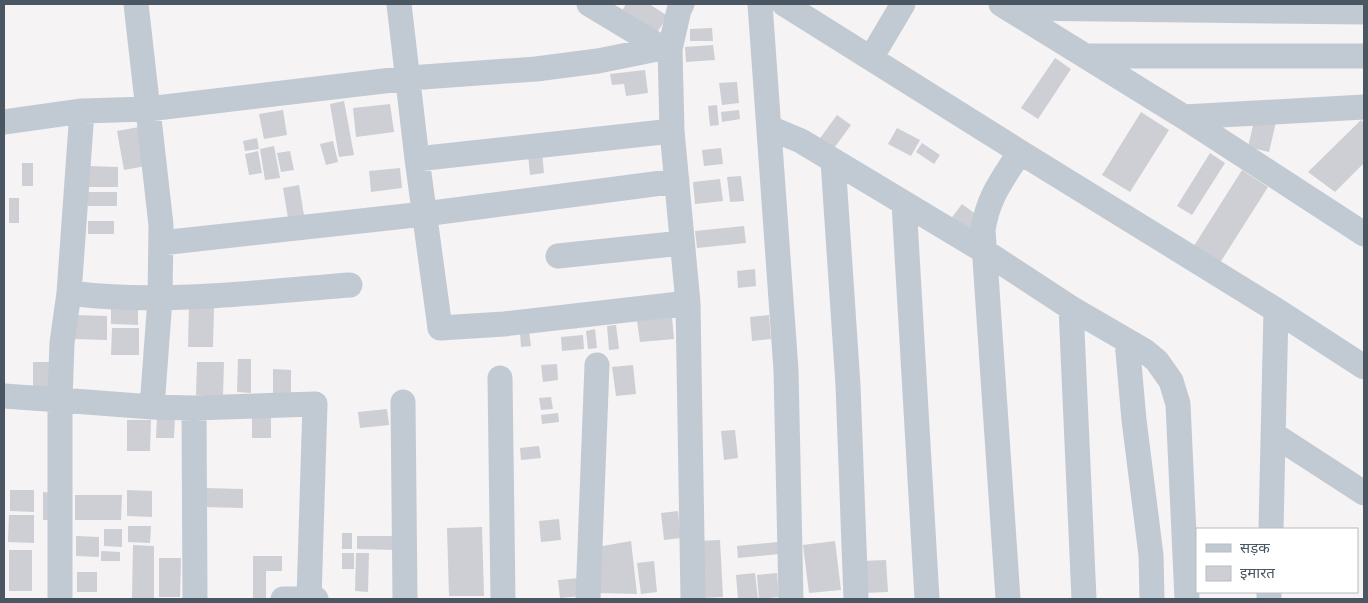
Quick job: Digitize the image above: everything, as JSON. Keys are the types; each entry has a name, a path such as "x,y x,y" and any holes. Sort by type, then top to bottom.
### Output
{"street":[{"path":"136,4 161,242 160,299 152,407"},
{"path":"399,4 417,159 440,328 504,324 688,303"},
{"path":"589,4 666,48"},
{"path":"682,4 666,48 688,303 692,599"},
{"path":"760,4 786,370 791,599"},
{"path":"784,4 1276,310 1364,367"},
{"path":"871,58 903,4"},
{"path":"1004,6 1364,12"},
{"path":"1004,6 1184,117 1364,234"},
{"path":"4,122 82,111 148,109 409,78 536,69 598,61 666,48"},
{"path":"1086,56 1364,56"},
{"path":"1184,117 1364,107"},
{"path":"60,599 60,400 62,343 69,293 82,111"},
{"path":"770,128 801,141 984,251 1157,361 1171,381 1178,404 1187,599"},
{"path":"417,159 672,131"},
{"path":"1008,599 983,230 985,214 991,198 1020,152"},
{"path":"833,161 848,385 856,599"},
{"path":"161,242 424,214 677,181"},
{"path":"904,203 927,599"},
{"path":"558,256 682,243"},
{"path":"69,293 98,297 160,299 350,285"},
{"path":"1071,308 1084,599"},
{"path":"1271,528 1276,310"},
{"path":"1127,341 1135,429 1151,555 1152,599"},
{"path":"588,599 597,365"},
{"path":"500,378 504,599"},
{"path":"4,396 152,407 194,408 315,404 309,599"},
{"path":"403,402 406,599"},
{"path":"194,408 194,599"},
{"path":"1273,434 1364,492"},
{"path":"283,599 316,599"},
{"path":"482,599 512,599"}],"building":[{"path":"626,4 649,4 668,16 654,37 620,14"},
{"path":"712,28 713,41 690,41 690,29"},
{"path":"713,45 715,60 686,62 685,47"},
{"path":"1055,58 1071,69 1038,119 1021,108"},
{"path":"645,70 648,93 626,96 624,84 612,85 610,74"},
{"path":"737,82 739,103 722,105 719,83"},
{"path":"344,101 354,155 339,157 330,104"},
{"path":"390,104 394,132 356,137 353,108"},
{"path":"717,105 719,125 710,126 708,106"},
{"path":"283,110 287,135 264,139 259,114"},
{"path":"739,110 740,119 722,122 721,112"},
{"path":"1141,112 1169,130 1130,192 1102,175"},
{"path":"837,115 851,125 832,151 818,141"},
{"path":"1255,117 1276,122 1269,152 1248,147"},
{"path":"1361,120 1364,123 1364,163 1335,192 1308,172"},
{"path":"139,127 146,166 124,170 117,131"},
{"path":"897,128 920,140 911,156 888,144"},
{"path":"257,138 259,149 245,151 243,141"},
{"path":"333,141 338,162 326,165 320,144"},
{"path":"922,143 940,155 934,164 916,152"},
{"path":"274,146 280,178 265,180 260,149"},
{"path":"721,148 723,164 704,166 702,150"},
{"path":"258,151 262,173 249,175 245,154"},
{"path":"290,151 294,170 281,172 277,153"},
{"path":"542,153 544,173 530,175 528,154"},
{"path":"1210,153 1225,163 1192,215 1177,206"},
{"path":"22,163 33,163 33,186 22,186"},
{"path":"88,166 118,167 118,187 88,187"},
{"path":"400,168 402,188 371,192 369,171"},
{"path":"1242,170 1268,187 1218,266 1192,249"},
{"path":"741,176 744,201 730,202 727,177"},
{"path":"720,179 723,201 695,204 693,182"},
{"path":"299,185 304,215 288,218 283,188"},
{"path":"88,192 117,192 117,206 88,206"},
{"path":"9,198 19,198 19,223 9,223"},
{"path":"962,204 977,215 971,235 950,220"},
{"path":"88,221 114,221 114,234 88,234"},
{"path":"744,226 746,243 697,248 695,231"},
{"path":"755,269 756,286 738,288 737,271"},
{"path":"189,307 214,308 213,347 188,347"},
{"path":"111,309 138,310 138,325 111,324"},
{"path":"74,315 107,316 107,340 74,339"},
{"path":"769,315 771,339 752,341 750,317"},
{"path":"672,317 674,339 640,342 637,321"},
{"path":"616,325 619,349 609,350 607,326"},
{"path":"112,328 139,328 139,355 111,355"},
{"path":"595,329 597,348 588,349 586,331"},
{"path":"529,331 531,346 521,347 520,333"},
{"path":"583,335 584,349 562,351 561,337"},
{"path":"238,359 251,359 251,393 237,392"},
{"path":"33,362 54,362 54,391 33,391"},
{"path":"197,362 224,362 223,396 196,395"},
{"path":"557,364 558,380 543,382 541,365"},
{"path":"633,365 636,394 616,396 612,367"},
{"path":"273,369 291,370 291,402 273,402"},
{"path":"551,397 553,409 541,410 539,398"},
{"path":"387,409 389,425 360,428 358,412"},
{"path":"558,413 559,422 542,424 541,415"},
{"path":"252,415 271,416 271,438 252,438"},
{"path":"157,416 175,417 174,438 156,438"},
{"path":"127,420 151,420 150,451 127,451"},
{"path":"735,430 738,458 724,460 721,431"},
{"path":"539,446 541,458 521,460 520,448"},
{"path":"204,488 243,489 243,508 204,507"},
{"path":"10,490 34,490 34,512 10,511"},
{"path":"127,490 152,491 152,517 127,516"},
{"path":"43,492 59,493 58,520 43,520"},
{"path":"75,495 122,495 121,520 75,520"},
{"path":"678,511 681,538 664,540 661,513"},
{"path":"9,515 34,515 34,543 8,542"},
{"path":"559,519 561,540 541,542 539,521"},
{"path":"128,526 151,526 150,543 128,542"},
{"path":"482,527 484,596 449,596 447,528"},
{"path":"104,529 122,529 122,547 104,546"},
{"path":"342,533 352,533 352,549 342,549"},
{"path":"76,536 99,537 99,557 76,556"},
{"path":"357,536 394,536 394,550 357,549"},
{"path":"720,540 723,597 701,598 697,541"},
{"path":"631,541 637,594 598,593 597,547"},
{"path":"835,541 841,590 809,593 803,545"},
{"path":"778,542 779,554 738,558 737,546"},
{"path":"133,545 154,546 154,598 132,598"},
{"path":"9,550 32,550 32,591 9,591"},
{"path":"101,551 120,552 120,561 101,561"},
{"path":"342,553 354,553 354,569 342,569"},
{"path":"356,553 369,553 368,592 355,591"},
{"path":"253,556 282,556 282,571 266,571 266,598 253,598"},
{"path":"159,558 181,558 180,597 159,597"},
{"path":"886,560 888,592 863,593 861,561"},
{"path":"654,561 657,592 641,594 637,563"},
{"path":"77,572 97,572 97,592 77,592"},
{"path":"755,573 758,599 738,599 736,575"},
{"path":"777,573 779,597 759,599 757,575"},
{"path":"579,578 581,596 560,598 558,580"}]}
